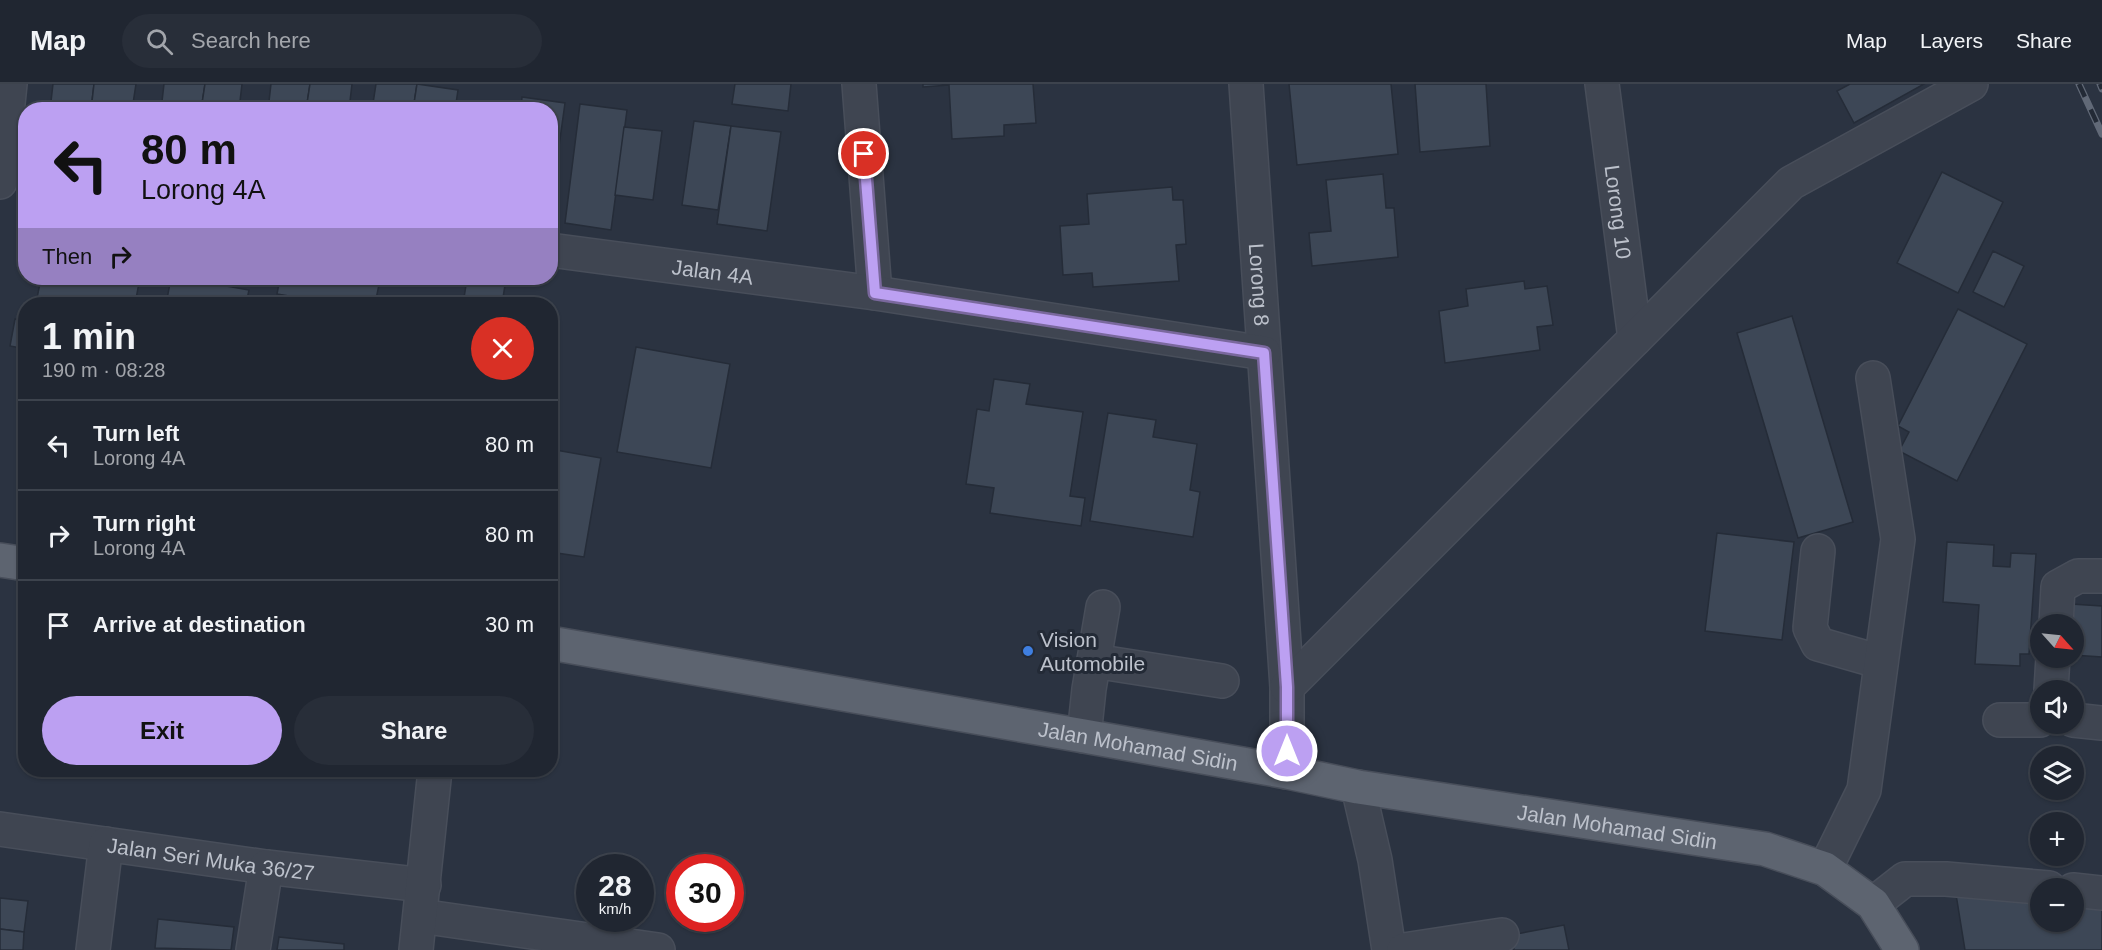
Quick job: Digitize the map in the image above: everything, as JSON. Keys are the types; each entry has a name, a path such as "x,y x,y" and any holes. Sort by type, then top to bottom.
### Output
{"main road":[{"path":"0,560 18,563"},
{"name":"Jalan Mohamad Sidin","path":"558,644 1287,772 1358,787 1765,849 1825,869 1873,904 1902,950"}],"street":[{"path":"0,182 10,84"},
{"path":"859,84 875,293"},
{"name":"Lorong 8","path":"1246,84 1287,687 1287,772"},
{"name":"Lorong 10","path":"1602,84 1635,339"},
{"path":"1287,687 1791,183 1971,84"},
{"path":"0,177 18,180"},
{"name":"Jalan 4A","path":"558,251 875,293 1264,353"},
{"path":"1825,869 1864,790 1898,539 1873,378"},
{"path":"1818,551 1810,628 1818,644 1881,662"},
{"path":"2057,614 2058,587 2079,576 2102,576"},
{"path":"1084,736 1103,607"},
{"path":"1094,661 1222,681"},
{"path":"2000,720 2030,720"},
{"path":"2084,721 2102,723"},
{"path":"416,950 434,777"},
{"path":"1358,787 1375,860 1389,950"},
{"name":"Jalan Seri Muka 36/27","path":"0,829 266,867 422,901 501,938 658,950"},
{"path":"93,950 106,844"},
{"path":"253,950 266,867"},
{"path":"1873,904 1905,879 1946,879 2030,886"},
{"path":"2084,891 2102,893"},
{"path":"1404,950 1502,935"}],"building":[{"path":"53,84 94,84 92,102 51,102"},
{"path":"94,84 136,84 133,102 92,102"},
{"path":"164,84 205,84 202,102 162,102"},
{"path":"205,84 242,84 240,102 202,102"},
{"path":"271,84 310,84 307,102 269,102"},
{"path":"310,84 352,84 350,102 307,102"},
{"path":"376,84 417,84 414,102 373,102"},
{"path":"417,84 458,90 456,102 414,102"},
{"path":"735,84 791,84 788,111 732,104"},
{"path":"923,84 1033,84 1036,123 1004,125 1004,136 952,139 949,85 923,87"},
{"path":"1289,84 1391,84 1398,154 1297,165"},
{"path":"1415,84 1486,84 1490,146 1420,152"},
{"path":"1850,84 1924,84 1854,123 1837,91"},
{"path":"522,97 558,102 522,102"},
{"path":"558,102 565,103 558,153"},
{"path":"580,104 627,110 611,230 565,223"},
{"path":"694,121 731,126 718,210 682,205"},
{"path":"731,126 781,132 767,231 717,224"},
{"path":"624,127 662,131 653,200 615,195"},
{"path":"1942,172 2003,202 1958,293 1897,263"},
{"path":"1383,174 1386,208 1394,208 1398,257 1312,266 1309,233 1331,231 1326,180"},
{"path":"1172,187 1173,200 1183,200 1186,244 1176,245 1179,281 1093,287 1092,273 1063,275 1060,226 1089,224 1087,194"},
{"path":"1993,251 2024,266 2004,307 1973,292"},
{"path":"1524,281 1525,289 1547,286 1553,325 1537,327 1540,350 1445,363 1439,311 1468,306 1466,289"},
{"path":"40,285 139,285 136,297 37,297"},
{"path":"170,285 221,285 249,290 248,297 167,297"},
{"path":"279,285 379,285 376,297 295,297 277,294"},
{"path":"466,285 505,285 503,297 464,297"},
{"path":"1958,309 2027,344 1957,481 1899,451 1909,432 1898,426"},
{"path":"1792,316 1853,522 1798,538 1737,333"},
{"path":"15,319 18,320 18,348 10,346"},
{"path":"636,347 730,364 711,468 617,452"},
{"path":"994,379 1030,384 1026,404 1083,412 1070,496 1085,498 1081,526 990,513 994,488 966,484 977,409 989,411"},
{"path":"1108,413 1156,420 1153,437 1197,444 1190,490 1200,492 1193,537 1090,521"},
{"path":"558,450 601,458 584,557 558,553"},
{"path":"1717,533 1794,542 1782,640 1705,631"},
{"path":"1947,542 1994,545 1993,566 2010,567 2011,553 2036,554 2029,654 2020,654 2020,666 1975,664 1979,605 1943,602"},
{"path":"2071,604 2102,606 2102,657 2084,656 2084,614 2070,614"},
{"path":"1955,888 2030,899 2030,932 2084,932 2084,906 2102,908 2102,950 1965,950"},
{"path":"0,898 28,901 24,932 0,929"},
{"path":"158,919 234,927 231,950 155,948"},
{"path":"1564,925 1569,950 1514,950 1511,935"},
{"path":"0,929 24,932 23,950 0,950"},
{"path":"279,937 344,944 344,950 277,950"}],"railway":[{"path":"2079,84 2102,134"},
{"path":"2100,84 2102,89"}],"place":[{"name":"Vision Automobile","path":"1028,651"}],"route":[{"path":"864,154 875,293 1264,353 1287,687 1287,751"}]}
